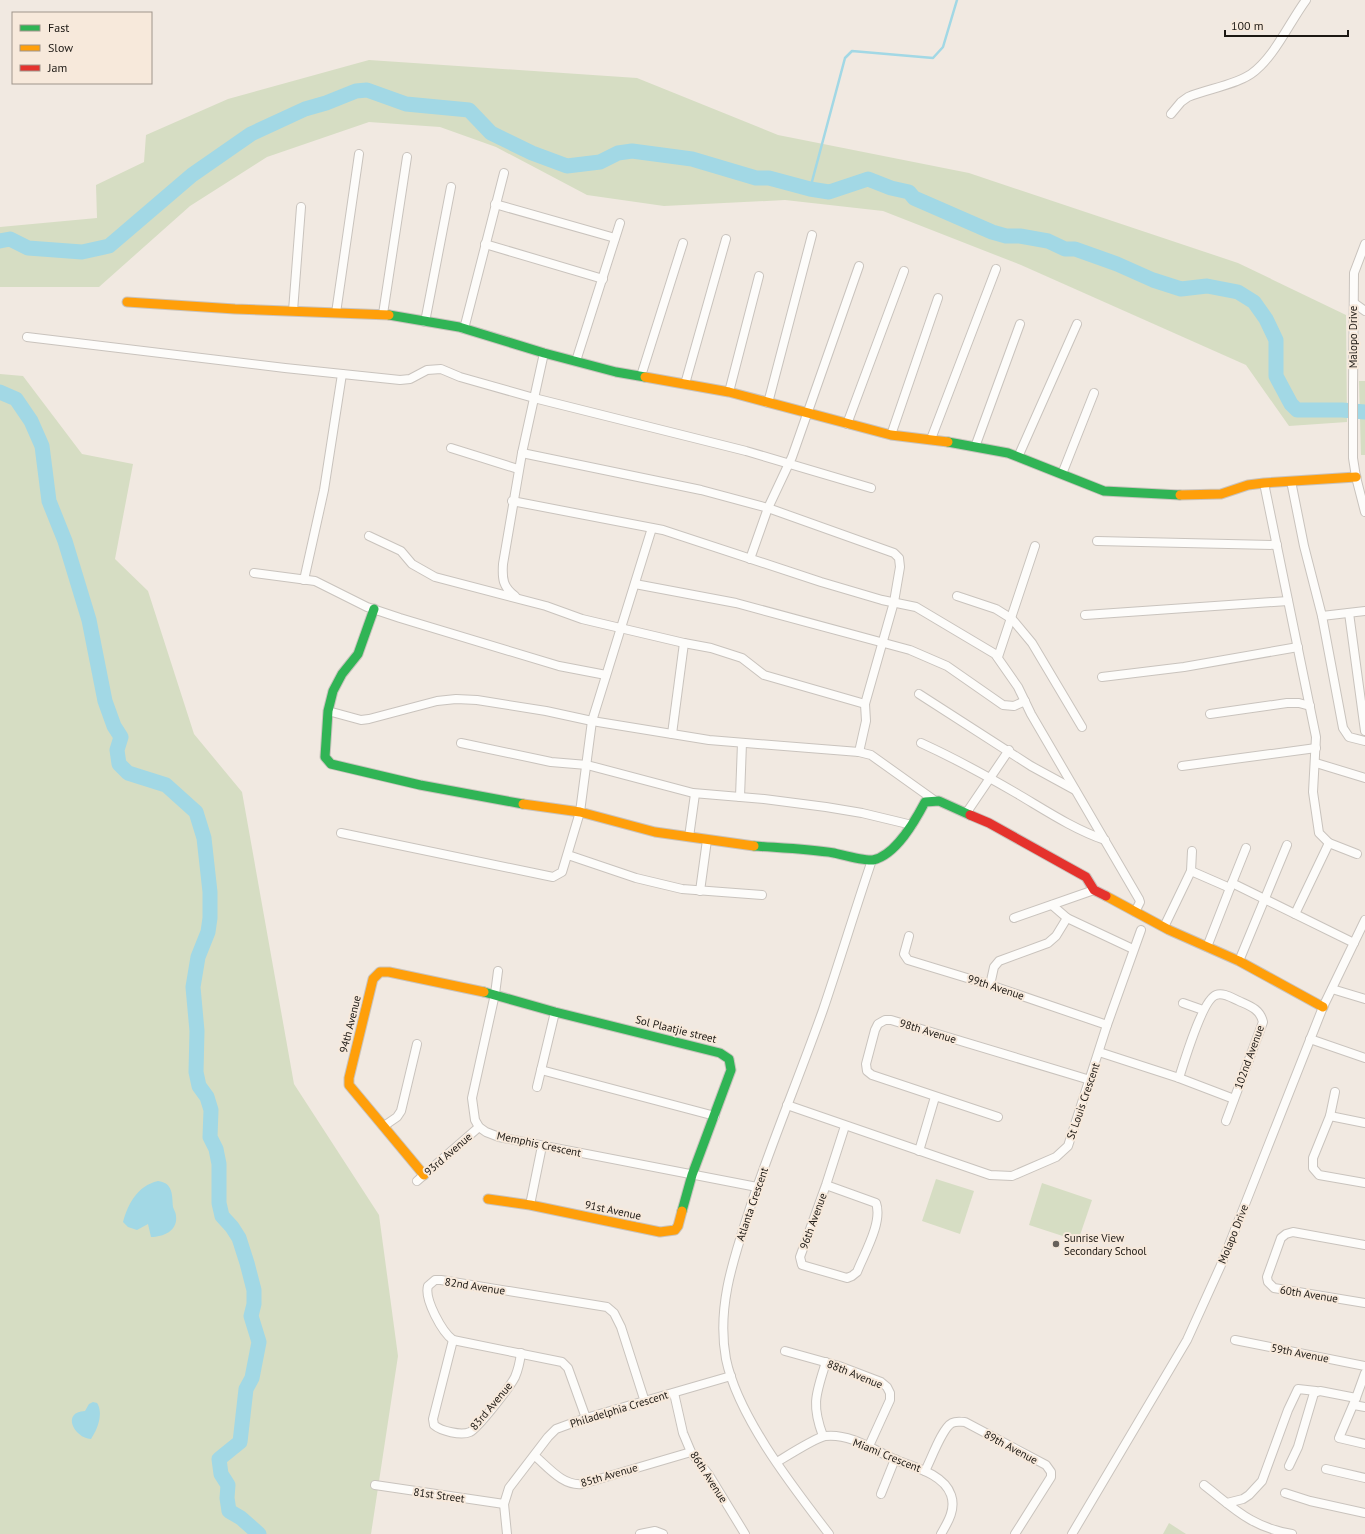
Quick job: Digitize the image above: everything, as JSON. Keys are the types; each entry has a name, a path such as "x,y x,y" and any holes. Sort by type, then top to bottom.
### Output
{"street":[{"path":"1171,114 1181,102 1188,97 1240,80 1251,74 1263,64 1306,0"},
{"path":"336,313 359,154"},
{"path":"383,314 407,157"},
{"path":"464,329 504,173"},
{"path":"425,322 451,187"},
{"path":"495,204 616,238"},
{"path":"293,311 301,207"},
{"path":"576,361 620,223"},
{"path":"768,403 812,235"},
{"path":"685,384 726,239"},
{"path":"641,376 683,243"},
{"path":"485,244 603,279"},
{"name":"Malopo Drive","path":"1356,477 1353,458 1354,273 1365,244"},
{"path":"750,559 768,508 788,465 859,266"},
{"path":"931,439 996,269"},
{"path":"847,424 904,271"},
{"path":"729,392 759,276"},
{"path":"891,435 938,298"},
{"path":"127,302 235,310 383,314 464,329 576,361 641,376 729,392 806,414 891,435 931,439 1018,457 1104,491 1116,493 1213,495 1221,494 1248,485 1356,477 1365,512"},
{"path":"1354,302 1365,311"},
{"path":"975,447 1020,324"},
{"path":"1018,457 1077,324"},
{"path":"27,337 400,380 410,379 427,370 441,369 460,377 534,398 746,451 788,465 871,488"},
{"path":"518,598 505,586 502,578 512,501 544,353"},
{"path":"304,580 324,490 342,374"},
{"path":"1062,474 1094,393"},
{"path":"451,448 518,469"},
{"path":"522,453 701,490 768,508 894,553 899,558 900,567 894,602 865,704 866,721 859,752"},
{"path":"1291,481 1304,546 1322,616 1343,728 1349,737 1365,742"},
{"path":"1264,483 1310,706 1316,748 1313,792 1320,833 1329,843 1357,854"},
{"path":"512,501 652,528 821,582 916,607 995,654 1014,680 1024,701 1139,899 1140,902 1135,912"},
{"path":"341,833 553,877 562,872 580,812 592,722 652,528"},
{"path":"369,536 402,552 412,564 435,577 518,598 582,619 620,629 711,648 742,658 764,675 865,704"},
{"path":"1097,541 1277,545"},
{"path":"998,657 1012,619 1035,546"},
{"path":"254,573 315,582 374,609 559,666 606,675"},
{"path":"635,584 736,603 910,650 947,666 1003,705 1014,706 1024,701"},
{"path":"957,596 996,608 1012,619 1032,644 1082,727"},
{"path":"1085,615 1288,601"},
{"path":"374,609 358,654 342,674 334,691 328,711 325,757 330,764 480,797 580,812 655,832 707,840 832,853 872,860 881,856 899,842 912,825 925,802 934,800"},
{"path":"1322,616 1365,611"},
{"path":"1349,613 1365,731"},
{"path":"672,734 684,643"},
{"path":"1102,677 1184,667 1298,647"},
{"path":"919,694 1009,750 1031,766 1075,790"},
{"path":"328,711 361,720 370,719 437,701 456,699 477,700 546,711 592,722 672,734 742,743 815,747 859,752 871,755 934,800 947,803 967,812 1086,877 1094,890 1164,927 1239,961 1323,1007"},
{"path":"1210,714 1287,703 1299,703 1310,706"},
{"path":"740,797 742,743"},
{"path":"921,743 990,779 1080,831 1105,840"},
{"path":"461,744 551,762 587,765 695,794 740,797 840,810 912,825"},
{"path":"1182,766 1316,748"},
{"path":"967,812 1009,750"},
{"path":"1316,763 1365,778"},
{"path":"690,837 695,794"},
{"path":"700,892 707,840"},
{"path":"1295,914 1329,843"},
{"path":"1239,961 1287,845"},
{"path":"1207,947 1246,848"},
{"path":"1164,927 1191,871 1192,851"},
{"path":"568,855 636,878 682,889 700,892 762,895"},
{"name":"Atlanta Crescent","path":"829,1534 777,1462 746,1412 731,1376 724,1344 725,1297 730,1273 757,1188 823,1009 872,860"},
{"path":"1191,871 1231,885 1265,900 1354,943"},
{"path":"1014,918 1052,906 1094,890"},
{"path":"1052,906 1067,918 1133,949"},
{"path":"990,985 994,967 999,961 1048,943 1056,936 1067,918"},
{"name":"Molapo Drive","path":"1072,1534 1187,1340 1221,1265 1323,1007 1365,920"},
{"name":"St Louis Crescent","path":"787,1105 990,1175 1012,1176 1062,1153 1068,1146 1107,1025 1141,930"},
{"name":"99th Avenue","path":"909,936 904,954 908,960 990,985 1107,1025"},
{"path":"479,1127 475,1120 472,1098 495,994 498,971"},
{"name":"94th Avenue","path":"420,1178 384,1126 349,1085 349,1078 373,979 376,974 380,972 389,972 495,994"},
{"path":"1332,989 1365,1000"},
{"name":"Sol Plaatjie street","path":"495,994 555,1012 726,1055 730,1059 731,1070 692,1175"},
{"name":"102nd Avenue","path":"1179,1078 1203,1010 1211,997 1218,994 1224,995 1254,1007 1261,1015 1263,1022 1260,1035 1226,1121"},
{"path":"1183,1003 1203,1010"},
{"path":"537,1087 555,1012"},
{"name":"98th Avenue","path":"998,1117 878,1078 867,1071 866,1064 878,1024 885,1020 891,1020 1090,1080"},
{"path":"1310,1039 1365,1058"},
{"path":"384,1126 397,1117 401,1111 417,1044"},
{"name":"102nd Avenue","path":"1099,1052 1179,1078 1234,1099"},
{"path":"542,1070 715,1116"},
{"path":"1335,1092 1330,1116 1313,1158 1313,1168 1319,1175 1365,1183"},
{"path":"919,1151 934,1097"},
{"path":"1330,1116 1365,1123"},
{"name":"96th Avenue","path":"826,1185 876,1203 878,1211 878,1220 857,1272 847,1278 811,1269 802,1265 800,1257 845,1126"},
{"name":"Memphis Crescent","path":"479,1127 486,1132 499,1137 757,1188"},
{"name":"93rd Avenue","path":"420,1178 479,1127"},
{"path":"530,1204 542,1146"},
{"name":"91st Avenue","path":"488,1199 530,1204 660,1232 671,1232 678,1226 692,1175"},
{"name":"60th Avenue","path":"1365,1245 1293,1232 1286,1234 1281,1238 1267,1277 1268,1282 1274,1288 1365,1303"},
{"name":"82nd Avenue","path":"453,1340 446,1335 427,1298 428,1286 435,1280 607,1307 614,1313 621,1327 645,1402"},
{"path":"453,1340 554,1359 565,1365 568,1368 586,1418"},
{"name":"83rd Avenue","path":"453,1340 433,1419 434,1425 438,1428 462,1434 474,1430 509,1386 515,1376 521,1353"},
{"name":"59th Avenue","path":"1235,1340 1365,1366"},
{"name":"88th Avenue","path":"785,1351 826,1362 881,1382 887,1387 890,1393 890,1400 868,1446"},
{"path":"777,1462 823,1436 816,1418 815,1402 826,1362"},
{"path":"1365,1373 1339,1438 1365,1444"},
{"name":"Philadelphia Crescent","path":"507,1534 504,1504 509,1488 535,1456 548,1437 556,1429 586,1418 731,1376"},
{"path":"1227,1503 1243,1499 1249,1495 1262,1481 1288,1410 1298,1389 1316,1391 1355,1401 1365,1407"},
{"path":"1290,1466 1298,1447 1312,1396 1316,1391"},
{"name":"86th Avenue","path":"674,1393 691,1452 708,1475 745,1534"},
{"name":"89th Avenue","path":"926,1471 946,1429 951,1423 957,1421 964,1422 1046,1465 1051,1472 1051,1477 1015,1534"},
{"name":"Miami Crescent","path":"823,1436 844,1437 868,1446 926,1471 943,1484 951,1494 953,1504 952,1514 941,1534"},
{"name":"85th Avenue","path":"535,1456 560,1478 574,1485 582,1484 691,1452"},
{"path":"881,1494 896,1459"},
{"path":"1326,1469 1365,1478"},
{"name":"81st Street","path":"375,1485 504,1504"},
{"path":"1204,1485 1242,1516 1257,1524 1288,1534"},
{"path":"1285,1494 1365,1513"},
{"path":"640,1534 655,1531 663,1534"}],"green space":[{"path":"369,60 637,78 778,135 969,173 1238,263 1346,315 1347,422 1289,426 1246,365 1021,265 883,211 785,200 664,206 587,195 496,147 440,127 369,122 267,157 190,206 99,287 0,287 0,227 97,218 96,185 144,162 146,135 228,99"},
{"path":"0,374 23,376 82,454 133,464 115,559 148,591 194,734 242,792 294,1084 379,1215 398,1356 371,1534 0,1534"},
{"path":"1359,381 1365,381 1365,455 1361,455"},
{"path":"936,1179 974,1191 960,1234 922,1221"},
{"path":"1042,1183 1092,1200 1078,1241 1029,1225"},
{"path":"1169,1523 1186,1534 1163,1534"}],"water":[{"path":"158,1181 167,1184 171,1190 176,1221 175,1226 169,1232 160,1236 151,1237 148,1224 137,1230 128,1227 123,1222 131,1202 139,1191 151,1183"},
{"path":"93,1402 97,1403 99,1407 100,1417 91,1439 85,1438 75,1430 72,1420 73,1416 78,1412 85,1411 89,1404"}],"waterway":[{"path":"810,189 845,58 852,51 933,58 943,47 957,0"},
{"path":"0,241 10,239 28,248 82,252 109,246 192,175 251,134 305,109 326,103 356,91 367,90 406,104 469,110 491,133 532,153 567,166 600,162 618,153 632,151 692,159 756,178 769,178 810,189 829,192 868,179 891,188 909,192 914,198 992,232 1006,236 1020,236 1048,241 1065,249 1075,249 1117,264 1153,280 1181,289 1207,286 1238,292 1254,302 1266,319 1276,340 1276,376 1291,404 1297,410 1342,410 1365,412"},
{"path":"0,392 16,399 31,421 42,446 49,501 65,541 89,620 105,701 114,726 121,737 117,750 119,764 128,773 166,785 196,812 204,838 210,892 210,918 208,932 198,957 193,987 197,1031 196,1072 199,1086 207,1097 211,1110 210,1137 216,1149 219,1164 219,1203 222,1216 239,1238 247,1263 254,1290 254,1304 251,1316 259,1342 252,1378 246,1389 240,1442 219,1459 221,1474 228,1485 227,1498 229,1511 241,1518 259,1534"}],"traffic: fast":[{"path":"389,315 459,327 544,353 616,372 645,377"},
{"path":"948,442 1008,453 1104,491 1180,495"},
{"path":"374,609 358,654 342,674 333,691 328,711 325,757 331,764 420,785 523,804"},
{"path":"754,846 834,853 859,859 873,860 889,852 897,844 904,836 925,802 939,801 970,815"},
{"path":"484,992 555,1012 720,1053 729,1059 731,1070 692,1175 682,1211"}],"traffic: slow":[{"path":"127,302 235,309 389,315"},
{"path":"645,377 729,392 891,435 948,442"},
{"path":"1180,495 1221,494 1248,485 1264,483 1356,477"},
{"path":"523,804 580,812 655,832 754,846"},
{"path":"1106,896 1169,930 1239,961 1323,1007"},
{"path":"424,1175 349,1085 349,1078 373,979 380,972 389,972 484,992"},
{"path":"488,1199 530,1205 660,1232 675,1230 678,1226 682,1211"}],"traffic: jam":[{"path":"970,815 989,823 1086,877 1094,890 1106,896"}],"place":[{"name":"Sunrise View Secondary School","path":"1056,1244"}]}
